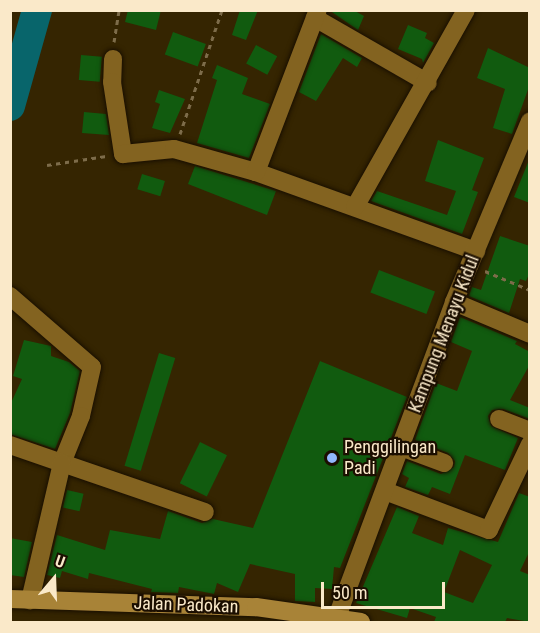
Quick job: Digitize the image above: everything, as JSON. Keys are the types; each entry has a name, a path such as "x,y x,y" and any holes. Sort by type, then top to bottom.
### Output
{"main road":[{"name":"Jalan Padokan","path":"10,599 256,607 361,622"}],"street":[{"path":"355,207 380,157 428,83 466,10"},
{"path":"256,172 316,14 428,83"},
{"path":"113,59 112,82 123,154 174,149 256,172 355,207 474,258"},
{"name":"Kampung Menayu Kidul","path":"329,618 385,491 454,302 526,142 530,121"},
{"path":"10,296 92,367 81,416 62,463 30,600"},
{"path":"454,302 530,334"},
{"path":"499,419 530,431"},
{"path":"10,445 205,512"},
{"path":"401,447 444,463"},
{"path":"385,491 489,530 529,450"}],"path":[{"path":"113,59 119,10"},
{"path":"174,149 222,10"},
{"path":"47,165 123,154"},
{"path":"474,258 530,290"}],"building":[{"path":"128,10 161,10 156,30 125,22"},
{"path":"240,10 258,10 246,40 232,35"},
{"path":"329,10 353,10 364,16 358,30"},
{"path":"408,25 427,33 425,38 434,43 423,63 422,59 398,49"},
{"path":"173,32 206,44 198,67 165,55"},
{"path":"321,34 362,58 357,67 343,58 316,101 299,92"},
{"path":"256,45 277,56 267,75 246,64"},
{"path":"488,48 530,68 530,84 512,134 493,128 505,89 477,78"},
{"path":"81,55 102,57 100,82 79,80"},
{"path":"217,65 248,78 242,94 270,104 249,158 197,143 217,80 212,78"},
{"path":"159,90 185,99 170,133 152,128 160,104 155,102"},
{"path":"84,112 106,114 109,135 82,133"},
{"path":"438,140 484,158 472,190 478,192 462,234 371,201 377,191 447,215 456,191 425,181"},
{"path":"530,160 530,203 514,197"},
{"path":"195,166 276,191 267,215 188,184"},
{"path":"142,174 165,181 160,196 137,189"},
{"path":"500,236 530,246 530,272 526,281 520,279 509,313 469,296 472,287 481,290"},
{"path":"379,270 435,292 426,314 370,292"},
{"path":"460,317 517,341 515,344 530,352 530,364 510,400 530,408 530,419 503,409 492,410 488,416 491,426 518,438 505,470 465,455 450,494 432,487 428,495 405,487 409,478 402,474 407,461 441,474 454,467 455,461 448,453 415,440 436,383 457,391 472,351 451,342"},
{"path":"24,340 51,346 51,356 69,362 80,371 70,413 55,449 10,434 10,405 22,379 13,376"},
{"path":"159,353 175,358 141,471 125,466"},
{"path":"320,361 407,397 340,568 334,567 332,589 315,588 315,602 295,601 295,574 250,564 238,592 217,583 214,594 179,587 178,593 151,592 152,589 89,573 88,579 62,571 60,578 47,575 57,535 105,550 110,530 160,539 168,511 202,523 213,519 253,528"},
{"path":"200,442 227,455 207,496 180,483"},
{"path":"67,490 84,494 80,511 63,508"},
{"path":"519,493 530,497 530,550 520,571 530,575 530,622 507,618 505,622 434,622 436,617 410,608 407,618 356,603 397,507 419,516 412,533 443,545 448,528 498,542","holes":["460,550 492,565 473,603 444,592"]},
{"path":"10,538 32,542 24,577 10,575"}],"waterway":[{"path":"10,106 37,10"}],"place":[{"name":"Penggilingan Padi","path":"332,458"}]}
